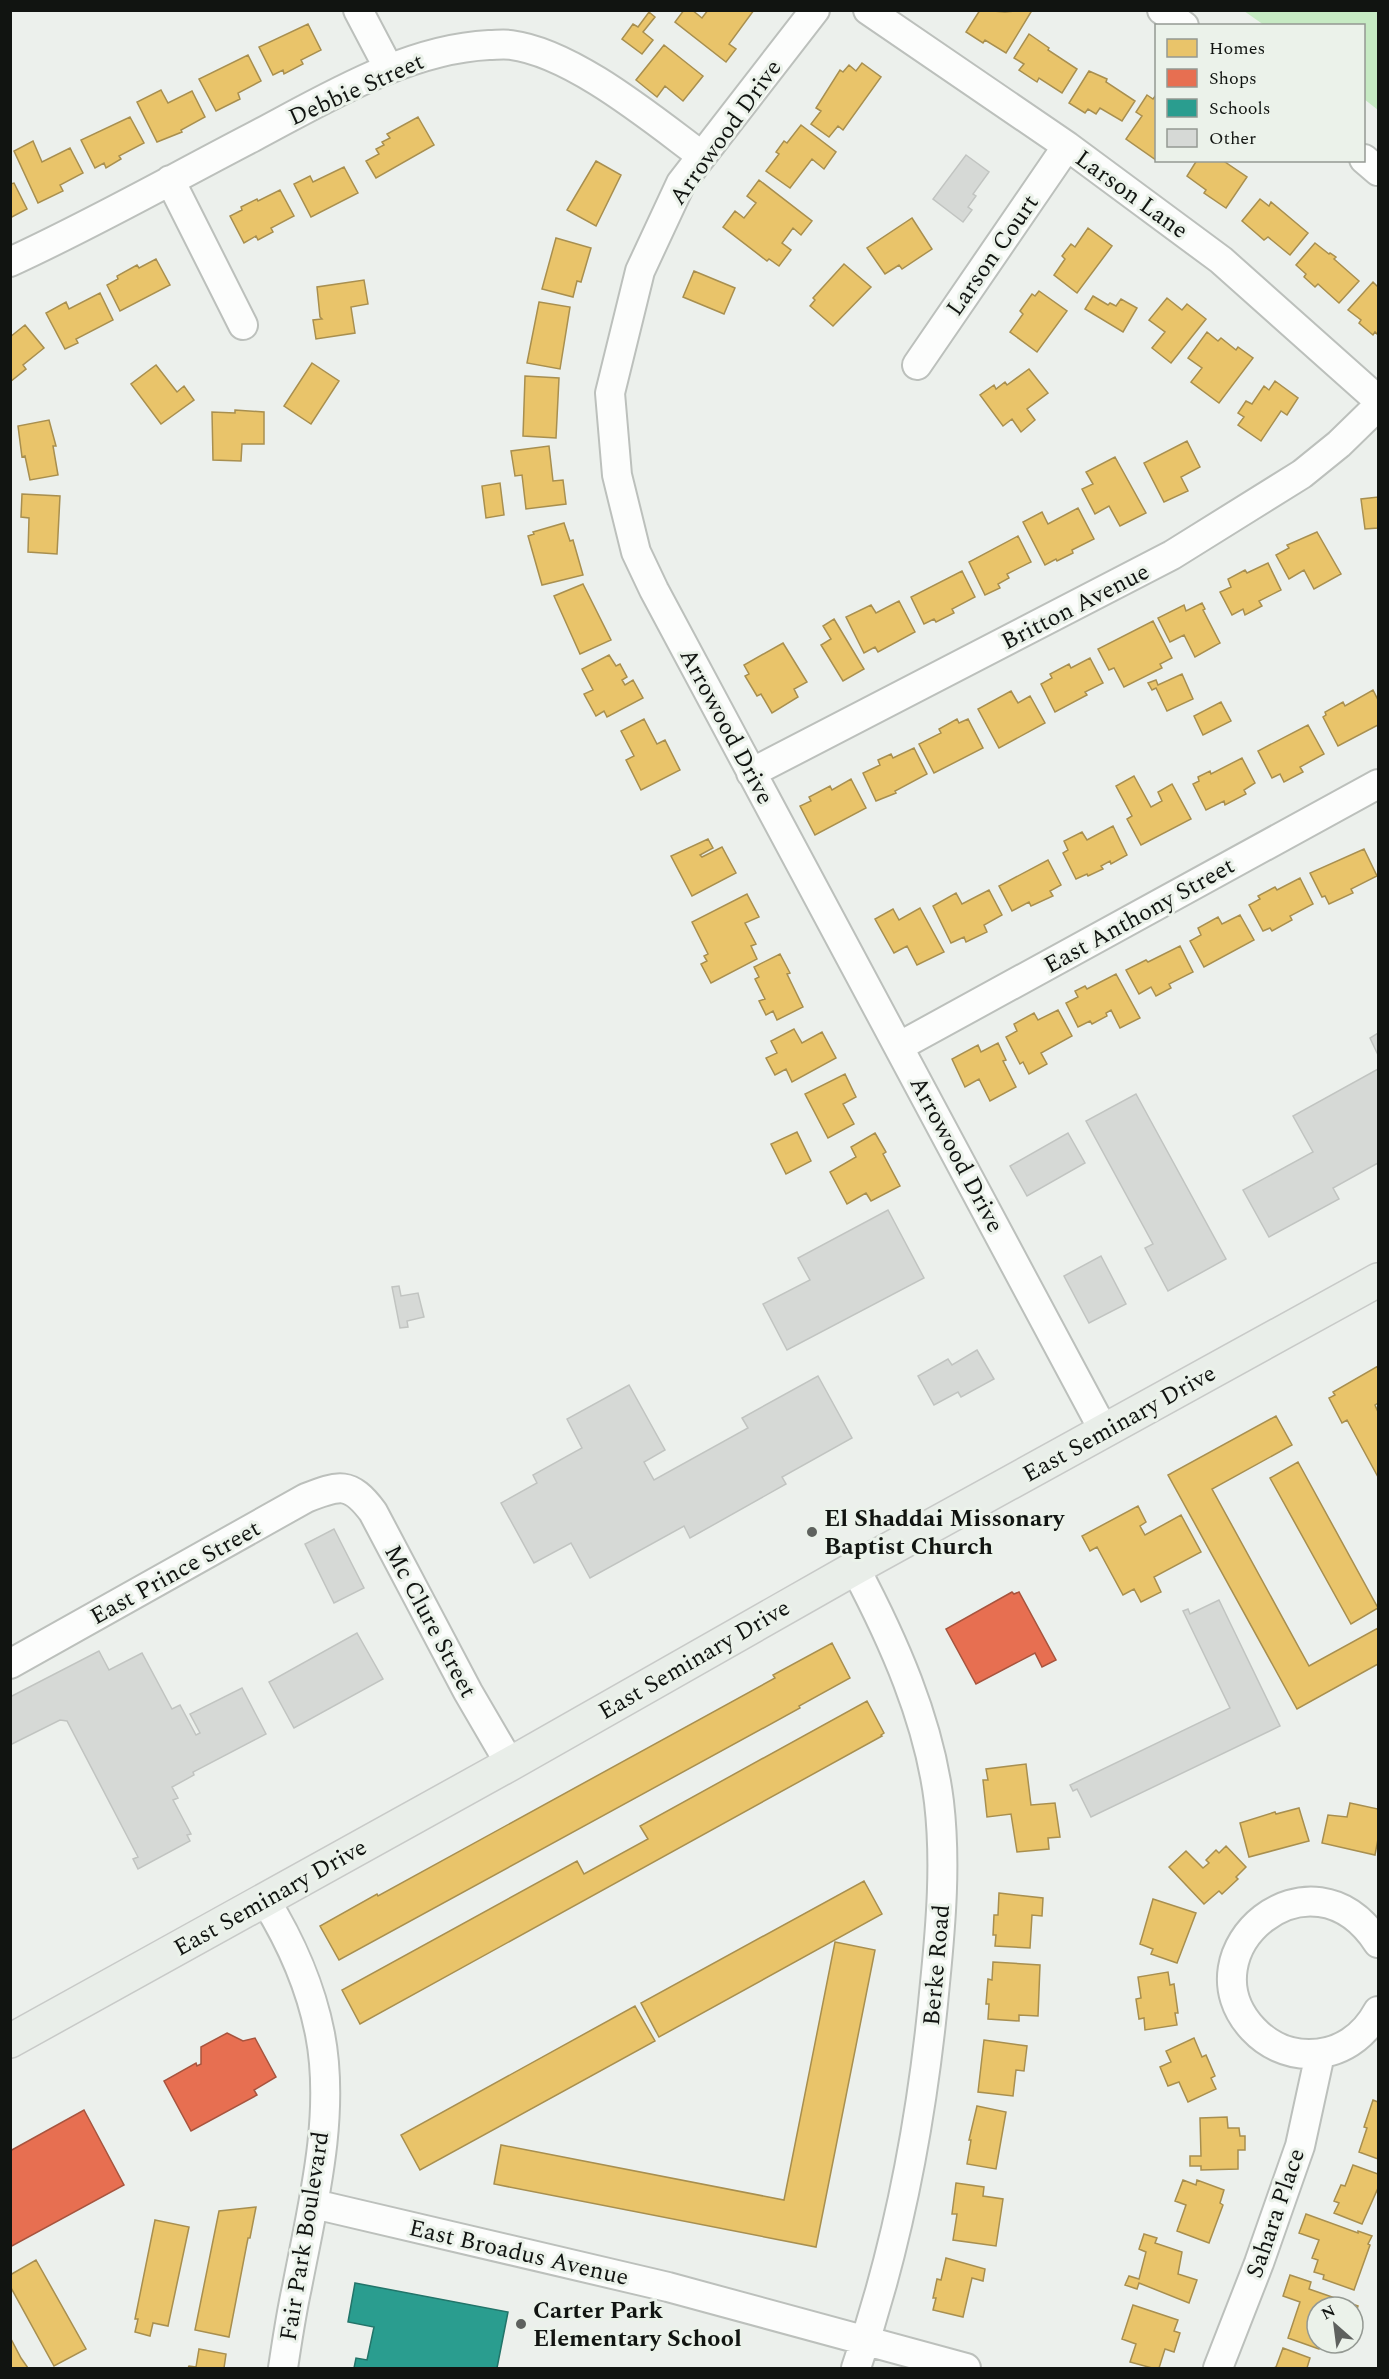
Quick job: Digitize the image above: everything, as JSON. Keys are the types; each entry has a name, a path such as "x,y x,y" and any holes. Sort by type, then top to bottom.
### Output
{"main road":[{"name":"East Seminary Drive","path":"10,2041 510,1764 855,1568 1378,1280"}],"street":[{"path":"358,10 389,69"},
{"name":"Arrowood Drive","path":"815,10 681,183 640,271 610,393 617,475 636,552 1104,1431"},
{"name":"Larson Lane","path":"868,10 1067,146 1221,260 1378,400"},
{"path":"1162,10 1181,24"},
{"name":"Debbie Street","path":"10,262 318,103 389,69 435,53 474,46 511,45 555,57 627,101 702,156"},
{"name":"Larson Court","path":"917,365 1067,146"},
{"path":"1365,160 1378,171"},
{"path":"170,180 243,325"},
{"name":"Britton Avenue","path":"752,773 1172,555 1302,474 1339,444 1378,406"},
{"name":"East Anthony Street","path":"900,1047 1378,784"},
{"name":"East Prince Street","path":"10,1664 306,1498 328,1490 344,1488"},
{"name":"Mc Clure Street","path":"344,1488 361,1496 373,1512 468,1692 510,1764"},
{"name":"Berke Road","path":"855,1568 885,1630 919,1715 939,1801 943,1864 941,1924 923,2089 895,2236 856,2368"},
{"name":"Fair Park Boulevard","path":"265,1900 300,1967 320,2035 324,2081 323,2120 314,2204 283,2368"},
{"path":"1378,1943 1366,1926 1350,1912 1331,1904 1310,1901 1289,1904 1270,1912 1254,1925 1242,1942 1234,1962 1233,1983 1237,2004 1246,2022 1261,2037 1279,2048 1299,2054 1320,2054 1340,2048 1358,2037 1372,2022 1378,2011"},
{"name":"Sahara Place","path":"1218,2368 1259,2263 1300,2146 1320,2054"},
{"name":"East Broadus Avenue","path":"314,2204 668,2287 966,2368"}],"green space":[{"path":"1244,11 1378,11 1378,110 1365,100 1365,24 1263,24"}],"building: Homes":[{"path":"684,10 692,10 702,18 708,10 754,10 729,44 736,49 726,62 675,22"},
{"path":"980,10 1005,12 1028,10 1031,12 1006,53 985,40 983,43 966,32"},
{"path":"649,12 655,17 643,32 653,40 642,54 622,39 633,24 638,27"},
{"path":"308,24 321,50 301,60 303,64 284,74 283,70 273,75 259,47"},
{"path":"1029,34 1077,69 1062,93 1039,78 1037,82 1019,70 1024,64 1014,58"},
{"path":"664,45 703,76 683,101 665,86 657,97 636,80"},
{"path":"248,55 261,81 238,93 240,99 216,111 199,79"},
{"path":"862,63 881,77 843,130 838,126 829,137 811,124 821,111 816,108 840,70 843,72 849,65 856,71"},
{"path":"1089,71 1107,79 1106,82 1135,101 1122,121 1100,108 1096,114 1088,109 1085,113 1069,103"},
{"path":"161,90 168,103 192,91 205,117 181,130 182,132 157,142 137,102"},
{"path":"1147,95 1153,99 1155,96 1155,159 1126,139 1142,116 1136,112"},
{"path":"130,117 144,143 119,156 121,159 106,168 104,163 95,168 81,140"},
{"path":"418,117 434,145 376,178 366,161 379,154 376,149 390,138 387,134"},
{"path":"801,125 836,152 824,169 812,159 790,188 766,171 779,154 776,152 784,141 787,143"},
{"path":"33,141 42,162 70,148 83,173 60,185 63,191 38,203 14,151"},
{"path":"596,161 621,175 596,226 567,210"},
{"path":"1196,162 1225,162 1247,177 1226,208 1204,193 1206,190 1187,176"},
{"path":"344,167 358,193 311,217 294,184 310,176 313,182"},
{"path":"759,180 812,221 801,235 793,228 782,243 791,250 779,266 769,259 767,261 723,227 735,211 744,218 756,203 747,196"},
{"path":"14,183 27,209 10,218 10,184"},
{"path":"280,190 294,216 271,228 273,232 258,240 256,236 244,243 230,216 242,210 241,207"},
{"path":"1260,199 1269,206 1271,202 1308,233 1290,255 1268,237 1264,240 1242,221"},
{"path":"912,218 932,249 902,269 899,265 885,274 867,248"},
{"path":"1088,228 1112,246 1077,293 1054,275 1065,259 1062,256 1071,244 1075,247"},
{"path":"556,238 591,248 581,282 577,281 573,297 542,289"},
{"path":"1315,243 1336,257 1334,259 1359,281 1339,303 1318,284 1315,287 1296,265"},
{"path":"156,259 170,285 120,311 107,285 118,279 117,276 137,265 139,268"},
{"path":"844,264 871,287 833,326 810,306 815,300 813,298"},
{"path":"694,271 735,288 724,314 683,297"},
{"path":"364,280 368,304 351,307 355,333 316,339 313,320 322,319 317,287"},
{"path":"1373,282 1378,287 1378,335 1375,332 1373,335 1359,323 1361,320 1348,310"},
{"path":"1039,291 1067,311 1037,352 1010,332 1023,314 1020,311 1032,294 1035,296"},
{"path":"100,293 113,320 76,339 78,343 65,349 46,313 66,302 69,309"},
{"path":"1093,296 1108,305 1110,303 1116,306 1121,299 1137,308 1123,332 1085,309"},
{"path":"1167,298 1182,310 1187,304 1206,319 1171,363 1152,348 1165,332 1149,320"},
{"path":"539,302 570,307 560,369 527,363"},
{"path":"25,325 44,348 23,365 26,369 10,382 10,337"},
{"path":"1207,332 1218,341 1221,338 1236,350 1238,347 1253,358 1219,403 1191,382 1202,368 1188,358"},
{"path":"312,363 339,381 311,424 284,406"},
{"path":"156,365 177,392 184,386 194,400 161,424 131,384"},
{"path":"1029,369 1048,393 1027,409 1035,420 1021,432 1012,419 1003,426 980,395 994,385 996,389 1005,382 1007,385"},
{"path":"525,376 559,378 556,438 523,436"},
{"path":"1275,381 1298,398 1287,415 1281,411 1261,441 1238,425 1244,417 1238,413 1246,401 1252,404 1264,386 1269,390"},
{"path":"235,410 264,412 264,444 242,444 241,461 213,460 212,412 235,413"},
{"path":"49,420 56,446 53,446 58,475 30,480 25,456 22,457 18,426"},
{"path":"1187,441 1200,467 1181,477 1188,491 1164,502 1144,463"},
{"path":"549,446 553,481 563,480 566,504 526,509 522,475 515,476 511,451"},
{"path":"1115,457 1146,513 1120,526 1109,506 1095,514 1082,489 1093,484 1086,472"},
{"path":"500,483 504,515 486,518 482,486"},
{"path":"22,494 60,496 57,554 28,552 29,518 21,517"},
{"path":"1378,497 1378,528 1365,529 1361,499"},
{"path":"1078,508 1094,539 1072,550 1073,553 1045,565 1023,522 1042,512 1048,524"},
{"path":"564,523 570,541 573,540 583,575 542,585 528,536 534,534 533,532"},
{"path":"1317,532 1341,574 1314,589 1304,570 1289,579 1276,555 1289,548 1287,545"},
{"path":"1018,536 1031,562 1007,574 1009,578 998,584 1000,588 985,595 969,562"},
{"path":"1268,563 1281,590 1259,601 1262,606 1245,615 1243,609 1232,615 1220,592 1231,587 1228,579 1245,570 1247,573"},
{"path":"962,571 975,597 952,609 954,613 936,622 934,619 924,624 911,597"},
{"path":"583,584 611,640 580,654 554,596"},
{"path":"899,601 915,632 878,652 875,647 864,653 846,617 871,605 876,613"},
{"path":"1202,603 1205,609 1203,610 1220,643 1195,657 1184,635 1170,642 1158,618 1184,605 1186,611"},
{"path":"834,619 864,669 843,681 821,645 831,639 823,626"},
{"path":"1153,621 1172,658 1160,664 1162,668 1124,687 1114,668 1109,670 1098,649"},
{"path":"783,643 807,682 794,689 798,697 772,713 761,694 757,696 745,676 749,674 744,665"},
{"path":"609,655 616,666 620,664 627,677 622,680 625,685 633,680 643,698 607,717 604,711 596,716 584,694 593,690 582,669"},
{"path":"1090,658 1103,683 1085,692 1087,695 1055,712 1041,684 1052,678 1050,674 1069,664 1071,668"},
{"path":"1182,674 1193,699 1167,711 1156,688 1152,690 1148,683 1156,680 1158,685"},
{"path":"1373,690 1378,700 1378,725 1338,746 1323,717 1326,715 1325,712 1343,702 1345,706"},
{"path":"1011,691 1018,703 1030,696 1045,723 999,748 978,709"},
{"path":"1221,702 1231,721 1203,735 1194,716"},
{"path":"644,719 657,744 665,740 680,770 641,790 626,760 634,756 621,731"},
{"path":"957,719 959,723 968,719 983,748 934,773 919,744 941,733 939,729"},
{"path":"1308,725 1324,754 1300,767 1303,772 1284,782 1280,774 1272,778 1258,751"},
{"path":"914,748 927,774 895,791 896,793 876,801 863,773 880,765 878,760 891,754 893,758"},
{"path":"1242,758 1255,783 1244,790 1246,794 1225,805 1224,801 1206,810 1193,784 1199,781 1198,777 1210,771 1211,774"},
{"path":"1134,776 1151,807 1162,801 1158,792 1172,784 1191,819 1141,845 1127,819 1132,816 1116,786"},
{"path":"851,779 866,808 815,835 800,806 811,801 809,797 830,786 832,790"},
{"path":"1113,826 1127,855 1111,864 1110,861 1101,866 1103,869 1076,879 1063,853 1068,850 1064,841 1082,832 1087,840"},
{"path":"708,839 713,848 700,855 702,857 722,847 736,873 692,896 671,856"},
{"path":"1364,849 1377,876 1351,889 1353,893 1329,904 1325,896 1322,897 1310,873"},
{"path":"1048,860 1061,885 1050,891 1053,896 1031,906 1029,902 1012,911 999,886"},
{"path":"1300,878 1313,904 1290,916 1292,920 1272,931 1270,928 1263,931 1249,905 1260,899 1258,896 1275,887 1277,890"},
{"path":"989,890 1002,915 984,925 987,932 966,942 964,937 951,943 933,906 956,893 962,904"},
{"path":"747,894 759,917 745,923 756,944 751,946 757,959 711,983 701,964 707,961 704,956 708,954 692,922"},
{"path":"920,908 944,952 917,965 907,946 894,953 875,919 893,909 899,920"},
{"path":"1240,915 1254,940 1204,967 1190,941 1201,935 1198,928 1218,917 1222,924"},
{"path":"1180,946 1193,972 1169,984 1171,988 1156,996 1151,987 1139,994 1126,970"},
{"path":"780,954 803,1007 777,1020 773,1011 766,1015 759,1001 765,999 755,979 759,977 754,967"},
{"path":"1116,974 1140,1018 1120,1028 1111,1010 1106,1013 1107,1016 1092,1024 1090,1021 1078,1027 1066,1003 1078,997 1075,991 1085,986 1087,989"},
{"path":"1058,1010 1072,1036 1041,1053 1047,1064 1029,1074 1023,1062 1020,1064 1006,1037 1017,1031 1014,1024 1034,1013 1038,1020"},
{"path":"794,1029 802,1043 822,1032 836,1058 792,1082 786,1069 775,1075 766,1058 777,1053 771,1041"},
{"path":"998,1043 1006,1060 1003,1061 1016,1087 990,1101 979,1079 965,1087 952,1059 978,1045 981,1052"},
{"path":"845,1074 856,1097 843,1104 854,1124 828,1138 805,1094"},
{"path":"797,1132 811,1161 786,1174 771,1144"},
{"path":"875,1133 886,1152 883,1154 900,1186 871,1201 866,1193 847,1204 830,1172 856,1157 851,1147"},
{"path":"1378,1366 1378,1403 1375,1405 1378,1412 1378,1477 1347,1420 1342,1423 1329,1398 1335,1395 1333,1392"},
{"path":"1276,1416 1292,1445 1212,1489 1309,1666 1378,1628 1378,1664 1297,1709 1168,1475"},
{"path":"1298,1462 1378,1608 1351,1624 1270,1478"},
{"path":"1138,1506 1146,1522 1140,1526 1145,1535 1181,1515 1201,1552 1154,1577 1161,1592 1141,1602 1134,1589 1123,1595 1097,1547 1090,1551 1082,1536"},
{"path":"832,1643 850,1678 799,1706 800,1708 339,1960 320,1926 775,1678 773,1675"},
{"path":"867,1701 884,1733 882,1736 360,2024 342,1990 577,1861 584,1874 648,1839 640,1826"},
{"path":"1026,1764 1031,1805 1055,1803 1060,1837 1048,1838 1049,1849 1017,1852 1011,1814 987,1817 983,1780 988,1780 986,1769"},
{"path":"1350,1803 1378,1809 1378,1839 1375,1855 1322,1843 1328,1815 1347,1817"},
{"path":"1299,1808 1309,1841 1249,1857 1240,1823 1275,1812 1276,1814"},
{"path":"1226,1846 1246,1867 1236,1877 1238,1879 1222,1894 1219,1891 1204,1904 1169,1867 1186,1851 1203,1868 1209,1863 1206,1860 1216,1850 1219,1853"},
{"path":"864,1881 882,1914 659,2037 641,2003"},
{"path":"999,1893 1043,1898 1042,1916 1032,1915 1030,1948 995,1946 994,1915 998,1915"},
{"path":"1153,1899 1196,1913 1177,1963 1151,1954 1153,1949 1140,1944"},
{"path":"835,1942 875,1950 816,2247 494,2184 501,2145 784,2200"},
{"path":"993,1962 1040,1965 1038,2016 1019,2015 1019,2021 988,2019 989,2004 986,2004 988,1979 992,1980"},
{"path":"1168,1972 1170,1985 1174,1984 1178,2013 1175,2013 1177,2025 1145,2030 1144,2018 1139,2019 1136,1999 1141,1998 1138,1977"},
{"path":"635,2006 655,2041 420,2170 401,2135"},
{"path":"1194,2038 1202,2057 1206,2055 1215,2076 1211,2078 1216,2089 1188,2102 1179,2082 1168,2086 1160,2067 1171,2062 1166,2051"},
{"path":"984,2040 1027,2046 1024,2071 1016,2070 1013,2096 978,2092"},
{"path":"1373,2100 1378,2102 1378,2159 1359,2152"},
{"path":"977,2106 1006,2112 996,2169 967,2164 971,2140 969,2140"},
{"path":"1227,2117 1228,2128 1239,2128 1240,2136 1245,2136 1245,2150 1238,2150 1238,2169 1201,2170 1201,2166 1190,2166 1190,2156 1201,2156 1200,2118"},
{"path":"1353,2165 1378,2174 1378,2188 1362,2224 1334,2213 1339,2203 1334,2201 1341,2185 1345,2186"},
{"path":"1183,2180 1196,2185 1197,2180 1224,2190 1220,2203 1223,2205 1209,2243 1177,2231 1186,2205 1175,2201"},
{"path":"956,2183 984,2187 983,2196 1003,2199 996,2246 953,2240 957,2214 952,2214"},
{"path":"256,2207 229,2337 195,2330 219,2211"},
{"path":"1306,2214 1372,2236 1354,2290 1323,2279 1324,2275 1314,2272 1318,2260 1312,2258 1319,2240 1299,2233"},
{"path":"155,2220 189,2227 168,2326 153,2323 150,2336 135,2332 138,2319 135,2319"},
{"path":"1144,2234 1157,2238 1155,2243 1182,2252 1178,2274 1197,2280 1189,2303 1139,2283 1137,2289 1125,2285 1129,2276 1139,2279 1146,2252 1139,2249"},
{"path":"946,2258 985,2269 983,2281 972,2278 963,2317 933,2310 937,2279 941,2280"},
{"path":"36,2260 86,2349 54,2366 10,2286 10,2275"},
{"path":"1290,2275 1311,2282 1309,2289 1326,2295 1305,2295 1305,2344 1288,2338 1300,2302 1283,2296"},
{"path":"1133,2305 1178,2320 1174,2331 1180,2333 1174,2352 1165,2349 1159,2368 1130,2362 1136,2344 1122,2339"},
{"path":"10,2337 21,2358 28,2368 10,2368"},
{"path":"1283,2348 1310,2358 1307,2368 1274,2368"},
{"path":"199,2349 226,2354 224,2368 188,2368 189,2366 196,2367"}],"building: Shops":[{"path":"1012,1592 1014,1594 1019,1592 1056,1660 1042,1667 1035,1653 976,1684 946,1629"},
{"path":"227,2033 243,2041 255,2038 276,2077 254,2090 257,2095 191,2131 164,2081 196,2063 197,2066 201,2064 201,2047"},
{"path":"84,2110 124,2185 10,2247 10,2151"}],"building: Schools":[{"path":"355,2283 508,2312 497,2368 354,2368 356,2358 367,2360 374,2327 348,2322"}],"building: Other":[{"path":"966,155 989,172 973,194 976,196 968,207 972,210 963,222 933,199"},
{"path":"1378,1033 1378,1055 1370,1038"},
{"path":"1378,1069 1378,1163 1333,1188 1339,1199 1269,1237 1243,1190 1313,1152 1293,1116"},
{"path":"1136,1094 1226,1259 1168,1291 1145,1248 1153,1244 1086,1121"},
{"path":"1068,1133 1085,1163 1027,1196 1010,1166"},
{"path":"888,1210 924,1278 787,1350 763,1304 810,1280 798,1258"},
{"path":"1101,1256 1126,1304 1089,1323 1064,1276"},
{"path":"399,1286 401,1296 418,1293 424,1317 407,1321 408,1327 400,1328 392,1287"},
{"path":"977,1350 994,1379 961,1397 958,1392 934,1405 918,1376 948,1359 952,1365"},
{"path":"818,1376 852,1438 782,1477 786,1484 690,1538 684,1526 590,1578 571,1543 534,1563 501,1503 537,1483 533,1475 582,1448 567,1419 629,1385 665,1450 644,1462 654,1480 748,1428 742,1418"},
{"path":"334,1529 364,1588 334,1603 305,1544"},
{"path":"1219,1600 1280,1726 1091,1817 1077,1789 1073,1791 1070,1785 1230,1708 1183,1611 1188,1609 1190,1614"},
{"path":"357,1633 383,1679 294,1728 269,1682"},
{"path":"99,1651 109,1670 142,1653 172,1709 180,1705 196,1735 200,1733 190,1714 242,1688 266,1734 193,1772 194,1775 172,1787 178,1798 173,1800 191,1834 187,1835 190,1841 138,1869 133,1859 138,1857 67,1721 60,1720 10,1745 10,1697"}],"place":[{"name":"El Shaddai Missonary Baptist Church","path":"812,1532"},
{"name":"Carter Park Elementary School","path":"521,2324"}]}
